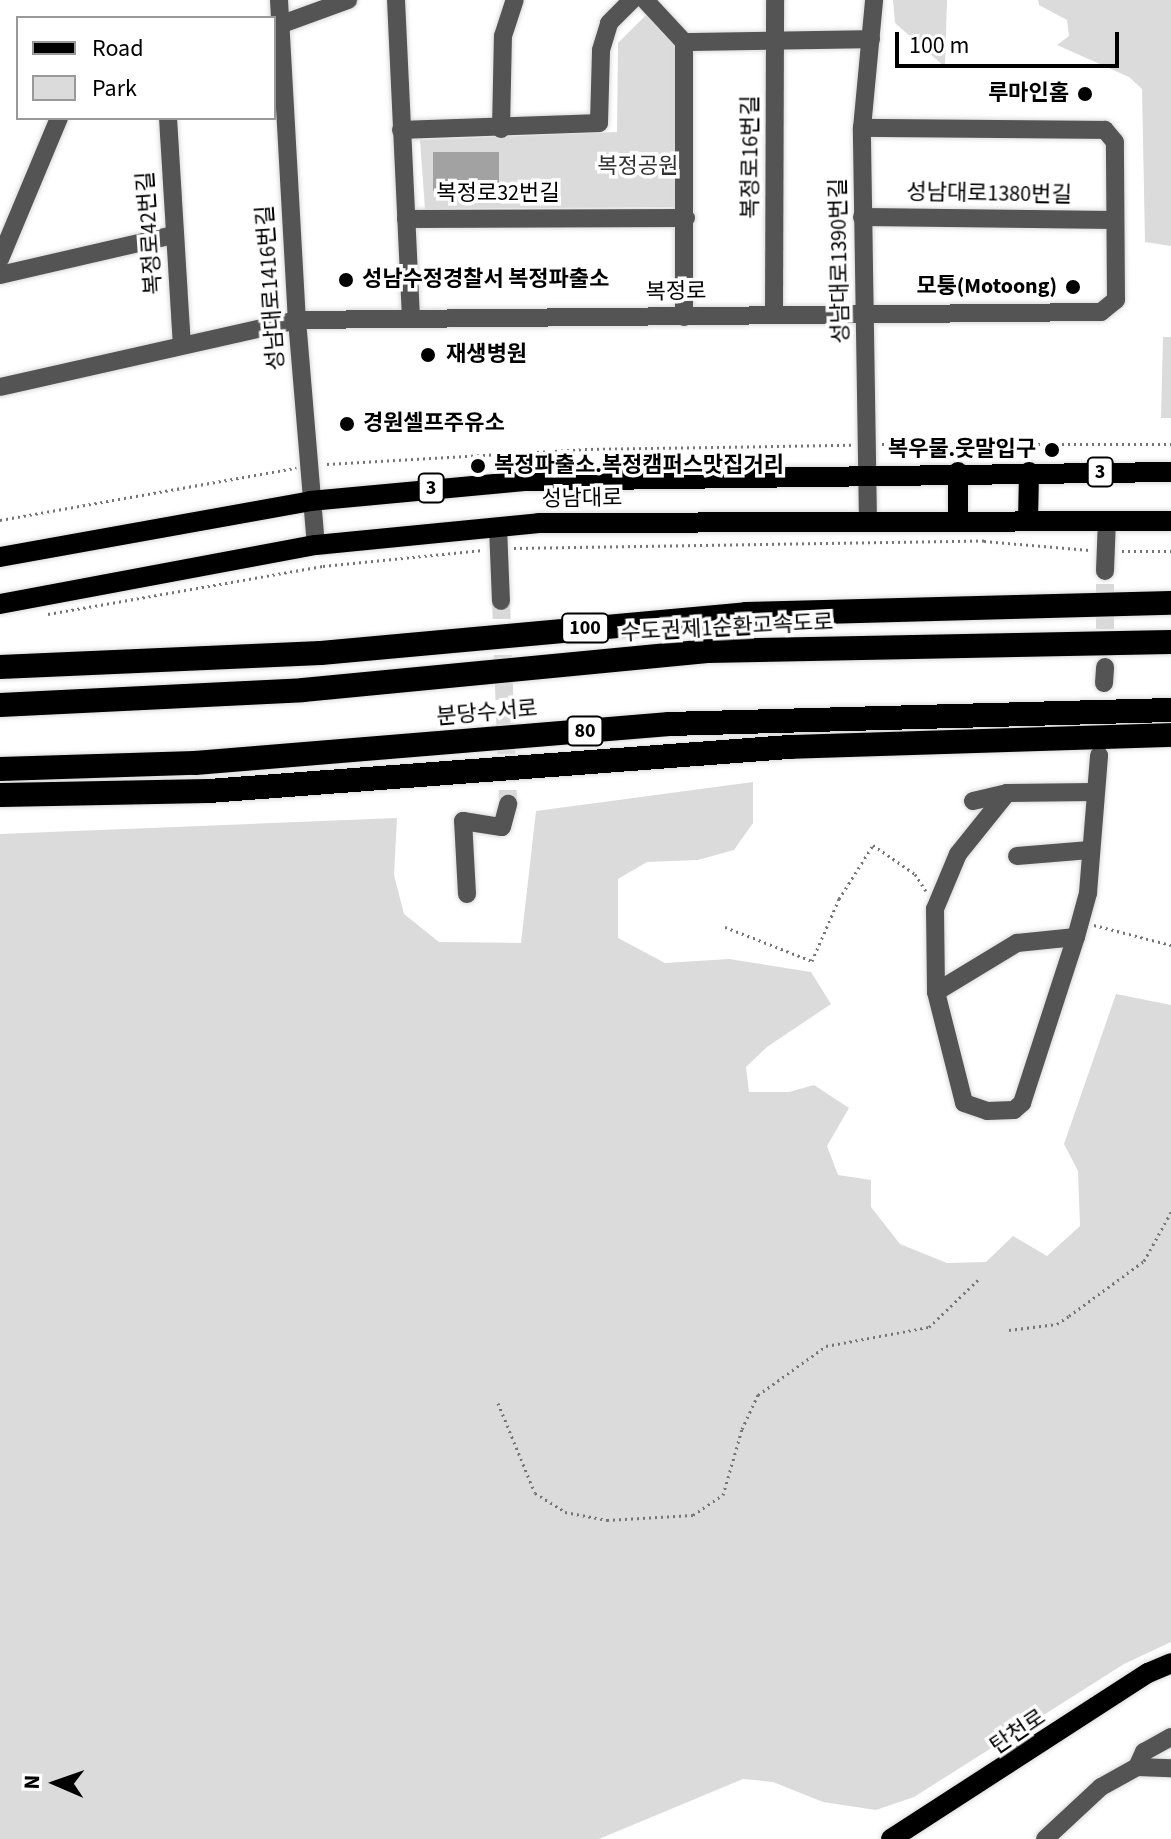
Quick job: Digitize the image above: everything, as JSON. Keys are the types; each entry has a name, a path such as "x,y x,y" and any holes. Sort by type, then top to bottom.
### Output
{"highway":[{"name":"수도권제1순환고속도로","path":"0,667 321,653 746,614 1171,603"},
{"name":"수도권제1순환고속도로","path":"0,705 303,690 707,651 1169,642"},
{"name":"분당수서로","path":"0,769 195,763 669,724 1171,710"},
{"name":"80","path":"0,795 209,791 789,747 1171,735"}],"main road":[{"name":"성남대로","path":"0,557 310,501 527,481 958,472 1171,472"},
{"path":"958,472 958,521"},
{"path":"1028,521 1029,472"},
{"name":"성남대로","path":"0,604 316,545 539,523 1171,521"},
{"name":"탄천로","path":"891,1839 1148,1673 1171,1663"}],"street":[{"name":"성남대로1416번길","path":"279,0 276,27 307,465 316,545"},
{"path":"276,27 348,0"},
{"name":"복정로32번길","path":"396,0 411,317"},
{"path":"501,129 503,36 515,0"},
{"path":"401,130 501,129 599,123 601,50 609,23 632,0"},
{"path":"645,0 684,42 684,317"},
{"name":"복정로16번길","path":"774,315 775,0"},
{"name":"성남대로1390번길","path":"868,522 862,128 874,0"},
{"path":"684,42 871,39"},
{"path":"0,259 58,120"},
{"name":"복정로42번길","path":"168,120 182,345"},
{"path":"862,128 1105,130 1115,142 1114,220"},
{"name":"성남대로1380번길","path":"862,217 1114,220"},
{"name":"복정로32번길","path":"406,219 686,218"},
{"name":"복정로","path":"0,387 297,320 1101,312 1116,300 1114,220"},
{"path":"0,275 173,235"},
{"path":"1105,571 1107,520"},
{"path":"498,527 502,548 501,601"},
{"path":"1007,793 958,854 935,909 936,992 964,1103 987,1111 1014,1110 1022,1103 1078,930 1099,755"},
{"path":"973,801 1007,793 1094,792"},
{"path":"467,894 463,821 502,827 508,804"},
{"path":"1017,856 1090,850"},
{"path":"936,992 1017,943 1078,930"},
{"path":"1137,1767 1144,1752 1171,1737"},
{"path":"1045,1839 1079,1802 1137,1767 1171,1768"}],"path":[{"path":"0,520 219,485 307,465 585,449 867,444 1171,444"},
{"path":"47,614 323,566 502,548 984,541 1105,551 1171,551"},
{"path":"725,927 812,961 839,899 873,845 915,874 935,909"},
{"path":"1078,930 1171,945"},
{"path":"1009,1330 1057,1324 1069,1316 1144,1261 1171,1212"},
{"path":"498,1403 535,1493 565,1512 607,1520 693,1515 723,1495 742,1429 758,1395 826,1346 929,1327 980,1278"}],"green space":[{"path":"893,0 947,0 945,67 895,23"},
{"path":"1038,0 1171,0 1171,246 1145,242 1142,89 1129,77 1057,45 1069,36 1067,20 1039,5"},
{"name":"복정공원","path":"646,15 681,52 679,207 425,209 420,140 617,132 618,43"},
{"path":"1163,337 1171,337 1171,418 1161,418"},
{"path":"753,782 753,823 734,850 698,860 647,862 618,879 618,938 665,963 729,959 811,972 831,1004 767,1047 746,1067 749,1092 789,1092 814,1085 849,1108 827,1146 838,1175 871,1180 871,1207 900,1244 947,1263 986,1262 1013,1236 1047,1256 1080,1226 1078,1171 1064,1144 1116,994 1171,1005 1171,1642 1124,1664 914,1797 876,1810 823,1802 773,1782 743,1779 599,1839 0,1839 0,834 397,818 394,875 404,914 439,942 521,943 536,811"}],"shaded area":[{"path":"433,152 499,152 499,191 433,191"}],"tunnel":[{"path":"1105,571 1105,656"},
{"path":"501,601 508,804"}],"place":[{"name":"루마인홈","path":"1085,94"},
{"name":"성남수정경찰서 복정파출소","path":"346,280"},
{"name":"모퉁(Motoong)","path":"1073,287"},
{"name":"재생병원","path":"428,355"},
{"name":"경원셀프주유소","path":"347,424"},
{"name":"복우물.웃말입구","path":"1052,450"},
{"name":"복정파출소.복정캠퍼스맛집거리","path":"478,466"}]}
